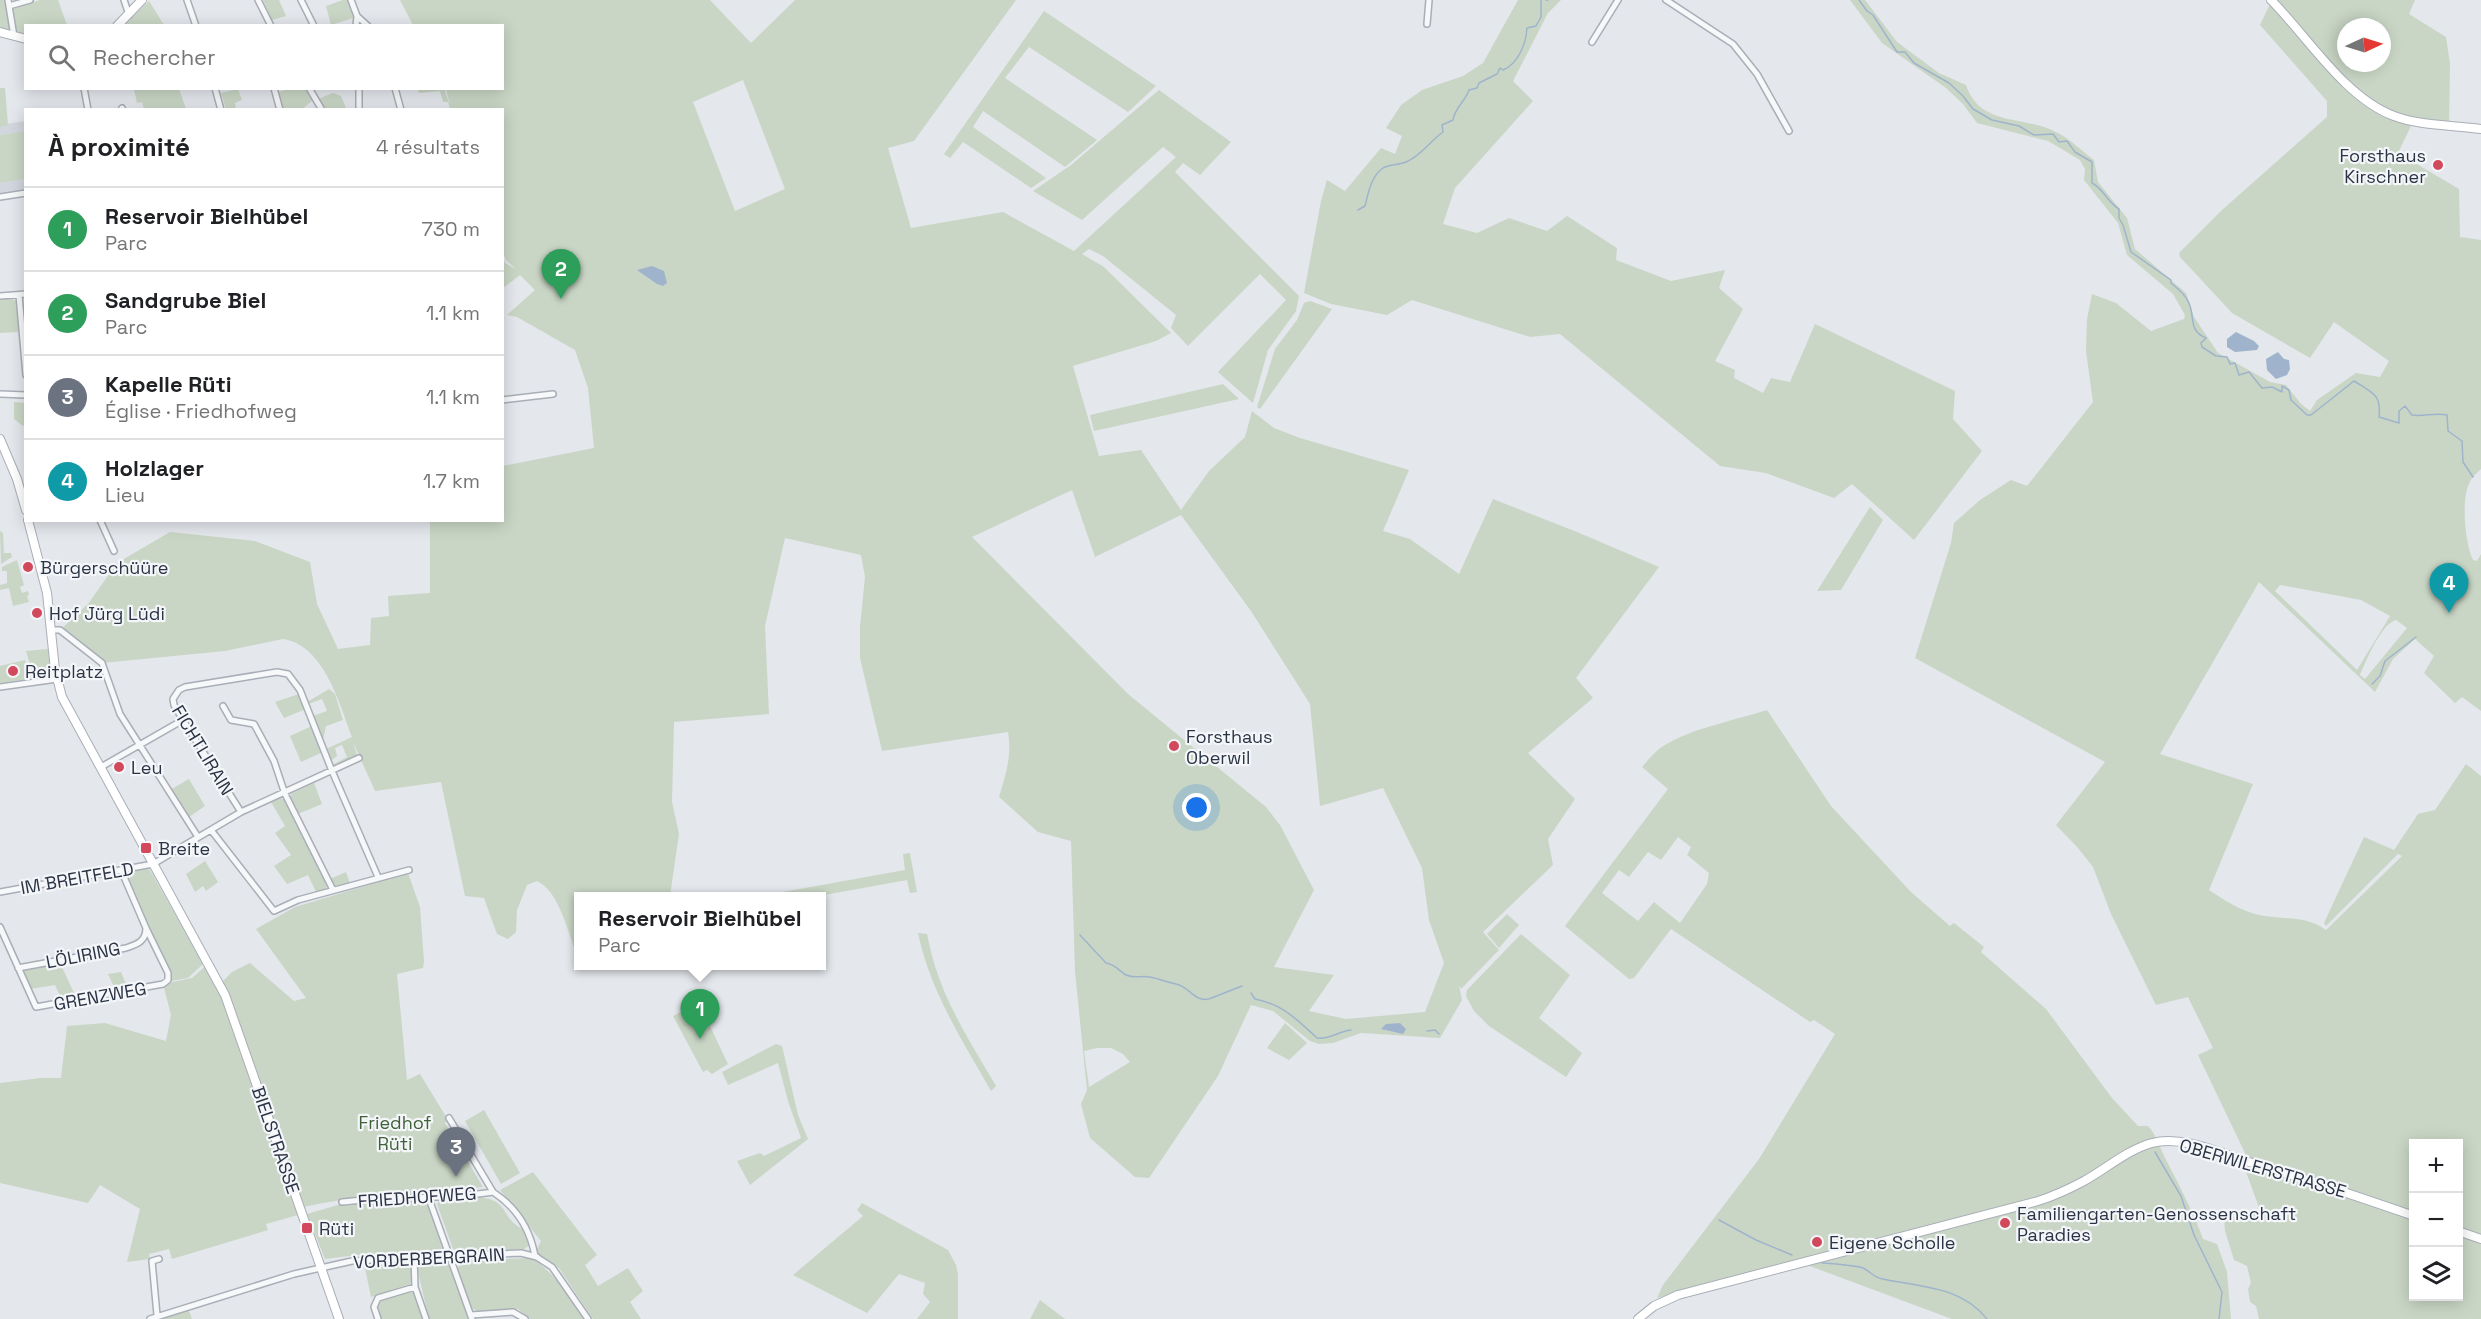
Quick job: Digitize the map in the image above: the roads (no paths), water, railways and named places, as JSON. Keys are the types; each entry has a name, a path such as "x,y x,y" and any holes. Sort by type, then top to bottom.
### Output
{"street":[{"path":"14,36 9,3 30,0"},
{"path":"124,0 129,15"},
{"path":"119,24 142,0"},
{"path":"188,0 195,24"},
{"path":"258,0 270,24"},
{"path":"301,0 313,24"},
{"path":"351,0 357,16 356,24"},
{"path":"1427,24 1429,0"},
{"path":"1592,42 1618,0"},
{"path":"1666,0 1733,45 1757,74 1789,131"},
{"path":"2271,0 2315,52 2360,95 2382,111 2411,120 2481,129"},
{"path":"357,16 366,24"},
{"path":"0,32 24,38"},
{"path":"84,90 88,108"},
{"path":"216,90 220,108"},
{"path":"275,90 279,108"},
{"path":"310,90 321,108"},
{"path":"359,90 359,108"},
{"path":"395,90 400,108"},
{"path":"0,197 24,192"},
{"path":"0,296 22,295 24,335"},
{"path":"0,394 24,395"},
{"path":"504,400 553,394"},
{"path":"0,439 4,458 24,507"},
{"name":"BIELSTRASSE","path":"29,522 47,593 57,679 65,703 225,995 339,1319"},
{"path":"101,522 114,551"},
{"path":"51,630 60,630 102,663 116,707 198,837"},
{"name":"FICHTLIRAIN","path":"241,812 183,720 173,699 179,690 185,687 278,671 288,674 300,690 332,771"},
{"path":"0,687 57,679"},
{"path":"224,706 231,720 254,724 276,765 285,794 333,890"},
{"path":"101,767 183,720"},
{"path":"153,864 241,812 285,794 359,758"},
{"path":"332,771 378,877"},
{"path":"211,830 274,911 298,900 409,870"},
{"name":"IM BREITFELD","path":"0,892 153,864"},
{"path":"121,870 146,928"},
{"path":"0,927 18,968"},
{"name":"LÖLIRING","path":"18,968 126,948 143,939 146,928"},
{"name":"GRENZWEG","path":"18,968 36,1007 163,984 168,980 168,973 146,928"},
{"path":"449,1118 493,1192 526,1225 537,1257 552,1267 588,1319"},
{"name":"OBERWILERSTRASSE","path":"1638,1319 1654,1306 1678,1295 2038,1201 2085,1181 2136,1150 2161,1142 2182,1142 2315,1181 2409,1214"},
{"name":"FRIEDHOFWEG","path":"342,1202 493,1192"},
{"path":"428,1196 471,1317 513,1312 525,1319"},
{"path":"2463,1233 2481,1239"},
{"name":"VORDERBERGRAIN","path":"150,1319 320,1267 352,1261 521,1253 537,1257"},
{"path":"414,1257 416,1287 426,1319"},
{"path":"157,1315 152,1260 159,1259"},
{"path":"378,1319 374,1307 378,1298 416,1287"}],"water":[{"path":"652,266 664,271 667,283 663,286 637,270"},
{"path":"2236,332 2254,341 2259,346 2257,350 2235,352 2227,347 2227,339"},
{"path":"2278,352 2284,359 2289,360 2290,369 2287,375 2276,379 2267,370 2266,359"},
{"path":"1400,1023 1406,1029 1403,1034 1381,1029 1386,1024"}],"waterway":[{"path":"1358,210 1365,206 1371,186 1379,171 1416,156 1443,132 1442,125 1453,120 1469,90 1477,88 1479,83 1497,74 1500,68 1503,70 1513,63 1523,47 1527,28 1536,26 1541,17 1541,0"},
{"path":"1859,0 1873,15 1897,52 1905,52 1914,63 1949,83 1973,109 1992,120 2019,126 2034,135 2053,134 2059,142 2067,141 2075,152 2092,162 2092,183 2119,209 2119,218 2131,252 2171,280 2171,283 2185,296 2194,327 2200,335 2206,338 2201,343 2202,347 2216,356 2227,357 2230,364 2235,363 2239,375 2249,372 2262,388 2272,387 2282,392 2282,386 2289,390 2291,400 2307,415 2311,415 2354,381 2377,398 2379,417 2399,423 2399,411 2405,406 2412,415 2447,415 2448,431 2462,441 2463,462 2473,477"},
{"path":"2372,684 2380,676 2385,661 2416,637"},
{"path":"1080,935 1106,963 1132,977 1144,976 1176,984 1204,999 1242,986"},
{"path":"1251,993 1255,999 1289,1013 1317,1038 1326,1038 1351,1030"},
{"path":"1427,1031 1435,1030 1439,1034"},
{"path":"2155,1152 2181,1196 2194,1235 2222,1292 2219,1319"},
{"path":"1719,1220 1756,1240 1792,1255"},
{"path":"1822,1263 1860,1267 1880,1278 1925,1286 1952,1294 1977,1308 1987,1319"}],"place":[{"name":"Forsthaus Kirschner","path":"2438,165"},
{"name":"Sandgrube Biel","path":"561,299"},
{"name":"Bürgerschüüre","path":"28,567"},
{"name":"Hof Jürg Lüdi","path":"37,613"},
{"name":"Holzlager","path":"2449,613"},
{"name":"Reitplatz","path":"13,671"},
{"name":"Forsthaus Oberwil","path":"1174,746"},
{"name":"Leu","path":"119,767"},
{"name":"Breite","path":"146,848"},
{"name":"Reservoir Bielhübel","path":"700,1039"},
{"name":"Kapelle Rüti","path":"456,1177"},
{"name":"Familiengarten-Genossenschaft Paradies","path":"2005,1223"},
{"name":"Rüti","path":"307,1228"},
{"name":"Eigene Scholle","path":"1817,1242"}],"park label":[{"name":"Friedhof Rüti","path":"395,1132"}]}
